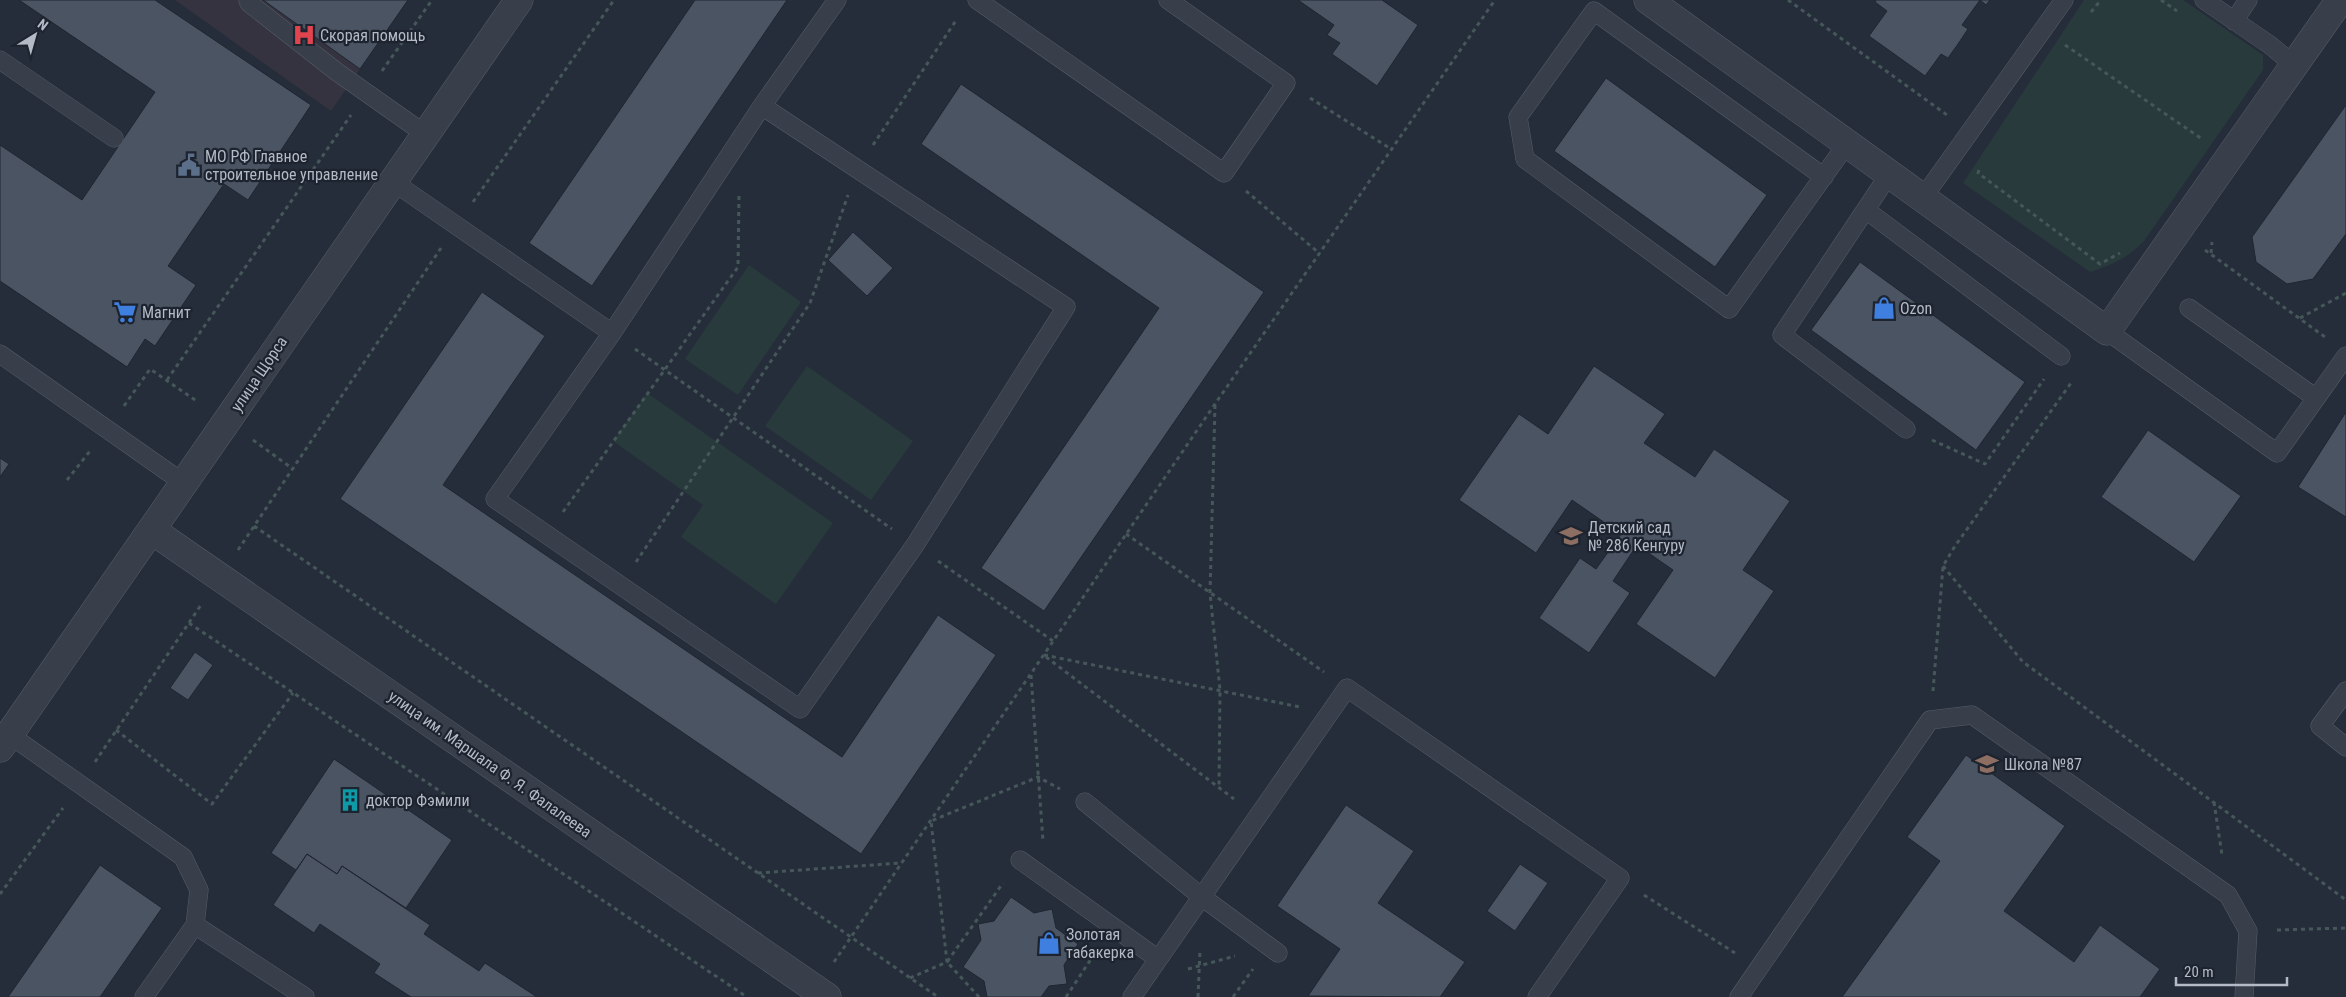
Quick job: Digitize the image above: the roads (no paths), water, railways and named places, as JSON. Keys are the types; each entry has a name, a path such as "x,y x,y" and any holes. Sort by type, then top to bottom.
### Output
{"street":[{"name":"улица Щорса","path":"5,742 186,484 392,181 519,0"},
{"path":"1659,3 1888,176 2107,332 2340,0"},
{"name":"улица им. Маршала Ф. Я. Фалалеева","path":"153,531 821,993"}],"lane":[{"path":"248,0 249,3 322,60 425,134"},
{"path":"762,106 1066,307 914,545 800,709 495,499 612,333 762,106 837,0"},
{"path":"977,0 1224,173 1286,83 1168,0"},
{"path":"1922,199 2064,0"},
{"path":"2204,0 2270,45 2294,65"},
{"path":"2234,21 2248,0"},
{"path":"1824,176 1594,11 1518,117 1525,159 1729,309 1824,176 1846,145"},
{"path":"0,60 114,138"},
{"path":"1888,176 1782,335 1906,429"},
{"path":"392,181 612,333"},
{"path":"1866,210 2061,356"},
{"path":"2189,308 2316,398"},
{"path":"2107,332 2277,453 2346,356"},
{"path":"0,354 186,484"},
{"path":"1132,997 1347,688 1620,878 1537,997"},
{"path":"2346,692 2320,726 2346,747"},
{"path":"1739,997 1930,720 1972,715 2228,894 2248,931 2244,997"},
{"path":"5,742 80,784 183,857 199,890 195,925 144,997"},
{"path":"1085,802 1202,897 1273,950"},
{"path":"1020,860 1158,959"},
{"path":"195,925 305,997"}],"place":[{"name":"Скорая помощь","path":"304,35"},
{"name":"МО РФ Главное строительное управление","path":"189,165"},
{"name":"Ozon","path":"1884,308"},
{"name":"Магнит","path":"125,312"},
{"name":"Детский сад № 286 Кенгуру","path":"1571,536"},
{"name":"Школа №87","path":"1987,764"},
{"name":"доктор Фэмили","path":"350,800"},
{"name":"Золотая табакерка","path":"1049,943"}]}
